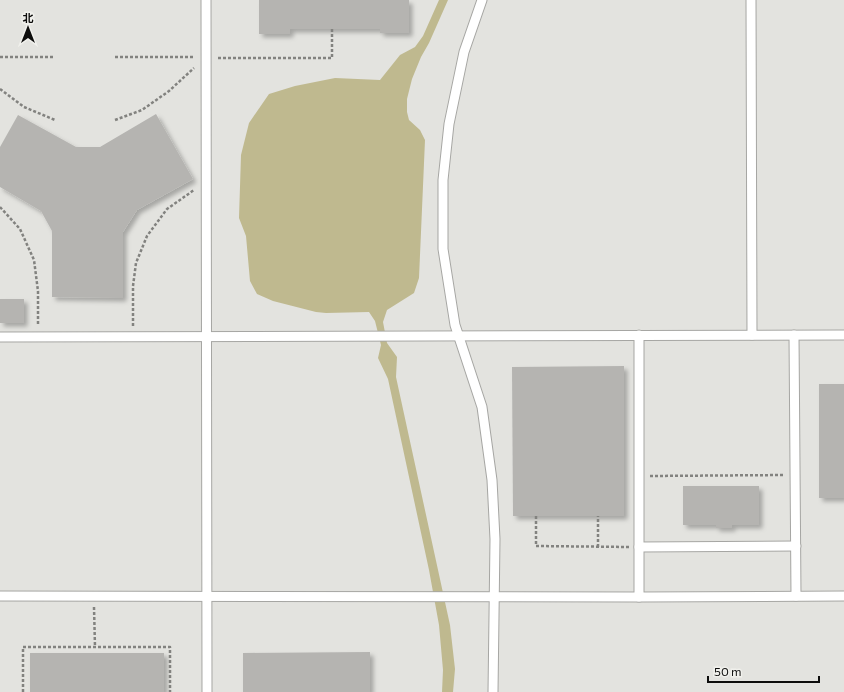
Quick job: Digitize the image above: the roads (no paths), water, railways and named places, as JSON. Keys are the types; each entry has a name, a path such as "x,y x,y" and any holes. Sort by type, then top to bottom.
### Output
{"lane":[{"path":"206,0 207,692"},
{"path":"482,0 464,52 449,124 443,180 444,249 456,325 482,407 492,480 495,539 493,692"},
{"path":"750,0 752,335"},
{"path":"639,335 639,597"},
{"path":"794,335 796,596"},
{"path":"0,336 844,335"},
{"path":"639,547 796,546"},
{"path":"0,596 844,596"}]}
